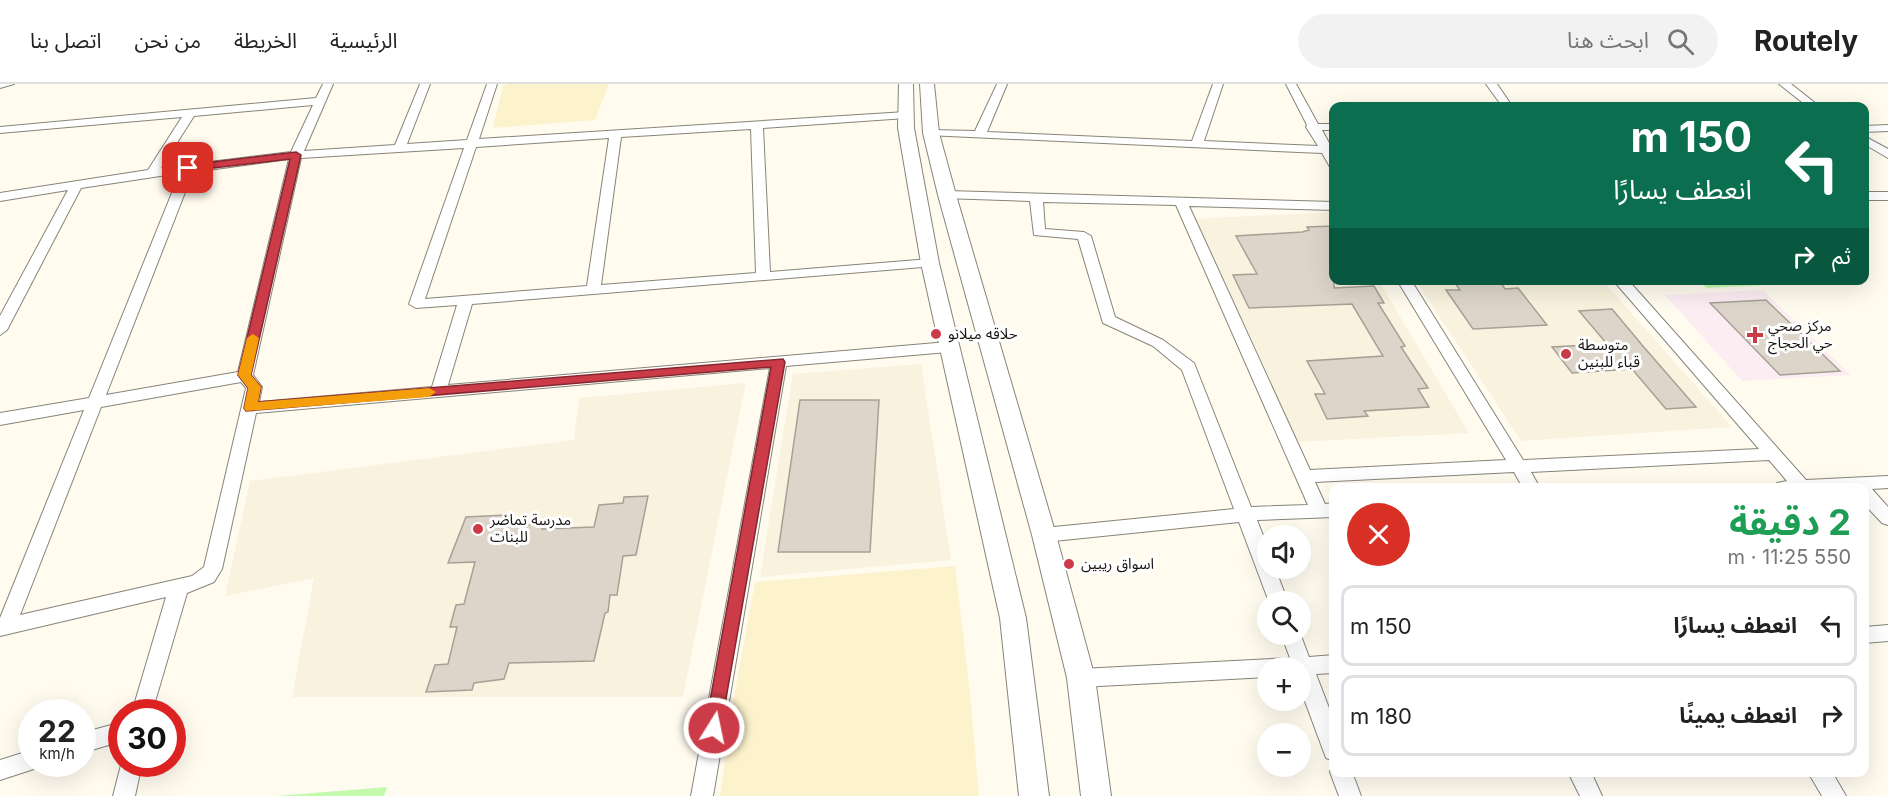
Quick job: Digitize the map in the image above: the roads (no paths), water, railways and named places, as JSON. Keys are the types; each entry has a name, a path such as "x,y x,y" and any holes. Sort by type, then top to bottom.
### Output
{"main road":[{"path":"906,84 906,128 930,263 1013,618 1034,796"},
{"path":"927,84 931,134 946,195 1044,535 1081,678 1096,796"}],"street":[{"path":"0,85 9,84"},
{"path":"244,375 296,155 328,84"},
{"path":"400,147 425,84"},
{"path":"492,84 416,304 930,263"},
{"path":"980,136 1002,84"},
{"path":"1197,144 1218,84"},
{"path":"1291,84 1329,156"},
{"path":"1491,84 1504,102"},
{"path":"1784,84 1808,102"},
{"path":"0,130 319,101"},
{"path":"152,173 191,112"},
{"path":"0,197 152,173 296,155 906,115"},
{"path":"757,124 763,276"},
{"path":"1312,126 1329,127"},
{"path":"1869,129 1888,128"},
{"path":"593,290 616,133"},
{"path":"931,134 1325,150"},
{"path":"1869,142 1888,154"},
{"path":"3,628 188,168"},
{"path":"0,330 77,184"},
{"path":"946,195 1329,206"},
{"path":"1869,196 1888,196"},
{"path":"1036,198 1039,232 1084,237 1108,320 1158,343 1189,367 1275,591"},
{"path":"1180,202 1305,476 1327,510"},
{"path":"1407,285 1529,483"},
{"path":"1624,285 1798,483"},
{"path":"439,392 466,300"},
{"path":"250,408 948,347"},
{"path":"702,796 779,362"},
{"path":"0,419 244,375"},
{"path":"3,628 196,583 207,577 213,569 254,387 244,375"},
{"path":"1305,476 1773,454"},
{"path":"1869,486 1888,482"},
{"path":"1869,497 1888,518"},
{"path":"1044,535 1247,514 1327,510"},
{"path":"146,699 179,587"},
{"path":"1869,635 1888,633"},
{"path":"1311,665 1329,664"},
{"path":"1081,678 1257,669"},
{"path":"1311,690 1329,738"},
{"path":"0,770 18,764"},
{"path":"124,796 128,777"},
{"path":"1343,777 1350,796"},
{"path":"1582,777 1591,796"},
{"path":"1822,777 1835,796"}],"place":[{"name":"حلاقه ميلانو","path":"936,334"},
{"name":"مركز صحي حي الحجاج","path":"1755,335"},
{"name":"متوسطة قباء للبنين","path":"1566,354"},
{"name":"مدرسة تماضر للبنات","path":"478,529"},
{"name":"اسواق ريبين","path":"1069,564"}]}
